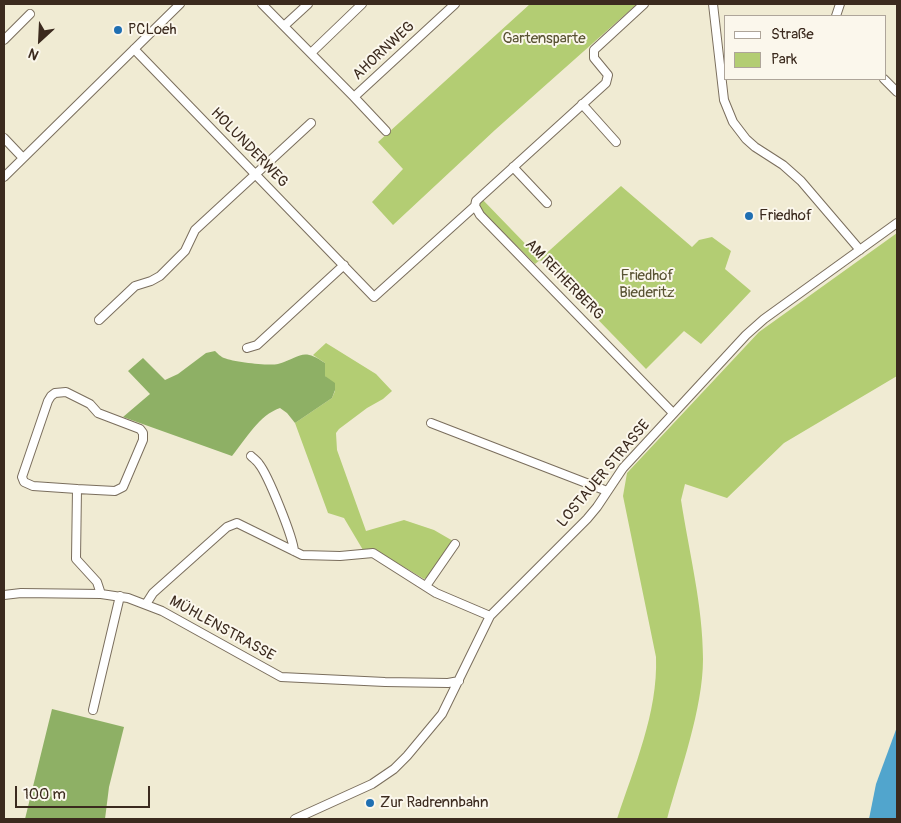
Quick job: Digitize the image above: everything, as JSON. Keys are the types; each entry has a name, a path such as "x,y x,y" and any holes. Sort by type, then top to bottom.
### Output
{"street":[{"path":"4,177 180,4"},
{"name":"AHORNWEG","path":"262,4 386,131"},
{"path":"284,26 308,4"},
{"path":"311,54 362,4"},
{"name":"AHORNWEG","path":"354,97 455,4"},
{"path":"475,206 476,201 606,82 608,79 607,73 594,58 595,48 644,4"},
{"path":"713,4 724,100 733,122 746,139 801,181 860,250"},
{"path":"4,40 30,14"},
{"name":"HOLUNDERWEG","path":"134,49 374,297 475,206"},
{"path":"885,80 897,92"},
{"path":"582,104 616,142"},
{"path":"99,320 135,286 160,276 185,251 195,230 311,123"},
{"path":"4,138 23,158"},
{"path":"513,167 547,203"},
{"name":"AM REIHERBERG","path":"475,206 480,215 673,413"},
{"name":"LOSTAUER STRASSE","path":"295,819 372,784 394,769 442,714 490,616 587,519 623,468 673,413 754,327 897,223"},
{"path":"246,348 257,345 344,265"},
{"path":"61,391 90,404 98,413 140,429 143,433 143,440 123,487 115,491 77,489 33,486 24,482 22,477 48,401 51,396 61,391"},
{"path":"431,423 607,491"},
{"path":"250,456 260,465 267,478 291,536 294,551"},
{"path":"77,489 76,559 97,582 101,594"},
{"path":"146,604 154,593 227,527 234,524 244,526 302,554 325,557 373,553 443,596 490,616"},
{"path":"426,586 455,544"},
{"name":"MÜHLENSTRASSE","path":"4,595 21,593 120,596 162,611 281,677 368,682 448,683 459,681"},
{"path":"93,710 120,596"}],"green space":[{"name":"Gartensparte","path":"530,4 637,4 495,130 393,225 372,202 403,169 378,142"},
{"name":"Friedhof Biederitz","path":"621,186 692,247 699,240 712,237 731,251 725,269 751,291 701,344 684,331 646,369 540,260 535,264 482,211 479,205 482,199 540,259"},
{"path":"897,233 897,376 784,443 727,498 685,484 681,500 701,619 703,659 702,678 695,719 667,819 617,819 644,740 656,678 656,657 623,496 627,473 759,332"},
{"path":"326,343 376,374 392,391 339,429 336,433 337,450 366,531 404,520 434,530 453,541 428,577 424,579 374,549 363,550 344,518 328,513 295,423 332,398 335,391 325,376 325,363 313,355"},
{"path":"215,351 222,357 229,359 267,364 278,364 302,355 311,355 325,363 325,376 335,383 335,390 332,398 295,423 280,408 272,411 253,428 232,456 123,417 150,394 128,371 143,358 165,380 178,374 206,353"},
{"path":"52,709 124,727 109,787 105,819 25,819"}],"water":[{"path":"897,727 897,819 869,819 876,784"}],"place":[{"name":"PCLoeh","path":"118,30"},
{"name":"Friedhof","path":"749,216"},
{"name":"Zur Radrennbahn","path":"370,803"}]}
